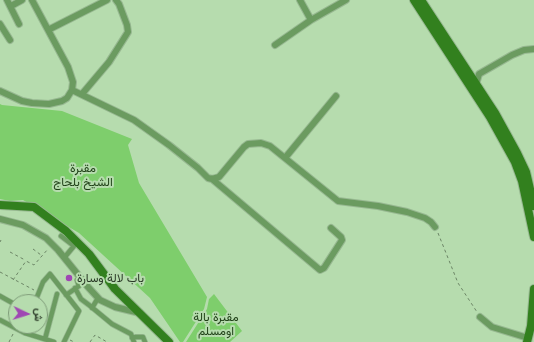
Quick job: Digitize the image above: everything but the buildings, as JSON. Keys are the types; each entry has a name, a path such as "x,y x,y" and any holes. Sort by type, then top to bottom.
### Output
{"main road":[{"path":"414,0 467,76 495,113 520,159 528,178 534,206"},
{"path":"421,0 467,76"},
{"path":"473,84 518,168 534,237"},
{"path":"0,205 34,207 66,231 89,254 115,289 169,342"},
{"path":"528,340 532,326 534,289"}],"street":[{"path":"7,0 19,24"},
{"path":"11,6 22,0"},
{"path":"0,91 22,101 49,104 62,101 67,98 72,90 72,77 32,0"},
{"path":"48,30 98,2 108,0"},
{"path":"82,94 109,62 128,32 127,25 116,0"},
{"path":"300,0 311,20"},
{"path":"275,45 311,20 346,0"},
{"path":"0,24 10,40"},
{"path":"467,76 479,74 512,54 524,50 534,49"},
{"path":"473,84 479,74"},
{"path":"72,90 134,120 169,145 198,168 204,175 212,179 320,270 324,268 342,240 341,237 331,228"},
{"path":"285,158 336,96"},
{"path":"212,179 219,177 240,151 248,144 261,142 285,158 338,201 378,206 407,212 425,218 435,227"},
{"path":"0,219 15,222 31,229 52,244 98,298 106,304 140,314"},
{"path":"61,236 74,246 64,258"},
{"path":"39,292 44,280 50,274 59,283 66,295 79,311 64,342"},
{"path":"66,295 79,286 77,280 80,277"},
{"path":"75,288 81,299 112,324 131,334 133,340 136,337 143,338 145,342"},
{"path":"45,339 57,294"},
{"path":"92,308 98,298"},
{"path":"480,317 492,327 528,340"},
{"path":"28,334 54,342"}],"path":[{"path":"435,227 458,282 480,317"},
{"path":"10,252 34,265 52,244"},
{"path":"33,249 42,256"},
{"path":"13,280 26,261"},
{"path":"0,272 39,292"},
{"path":"90,342 95,335 106,342"}],"green space":[{"name":"مقبرة الشيخ بلحاج","path":"0,104 62,111 132,139 128,145 139,183 207,297 204,309 183,342 180,342 150,298 79,233 23,200 10,201 0,199"},
{"name":"مقبرة بالة اومسلم","path":"214,294 242,331 230,342 186,342 207,309 209,299"}],"place":[{"name":"باب لالة وسارة","path":"69,278"}]}
